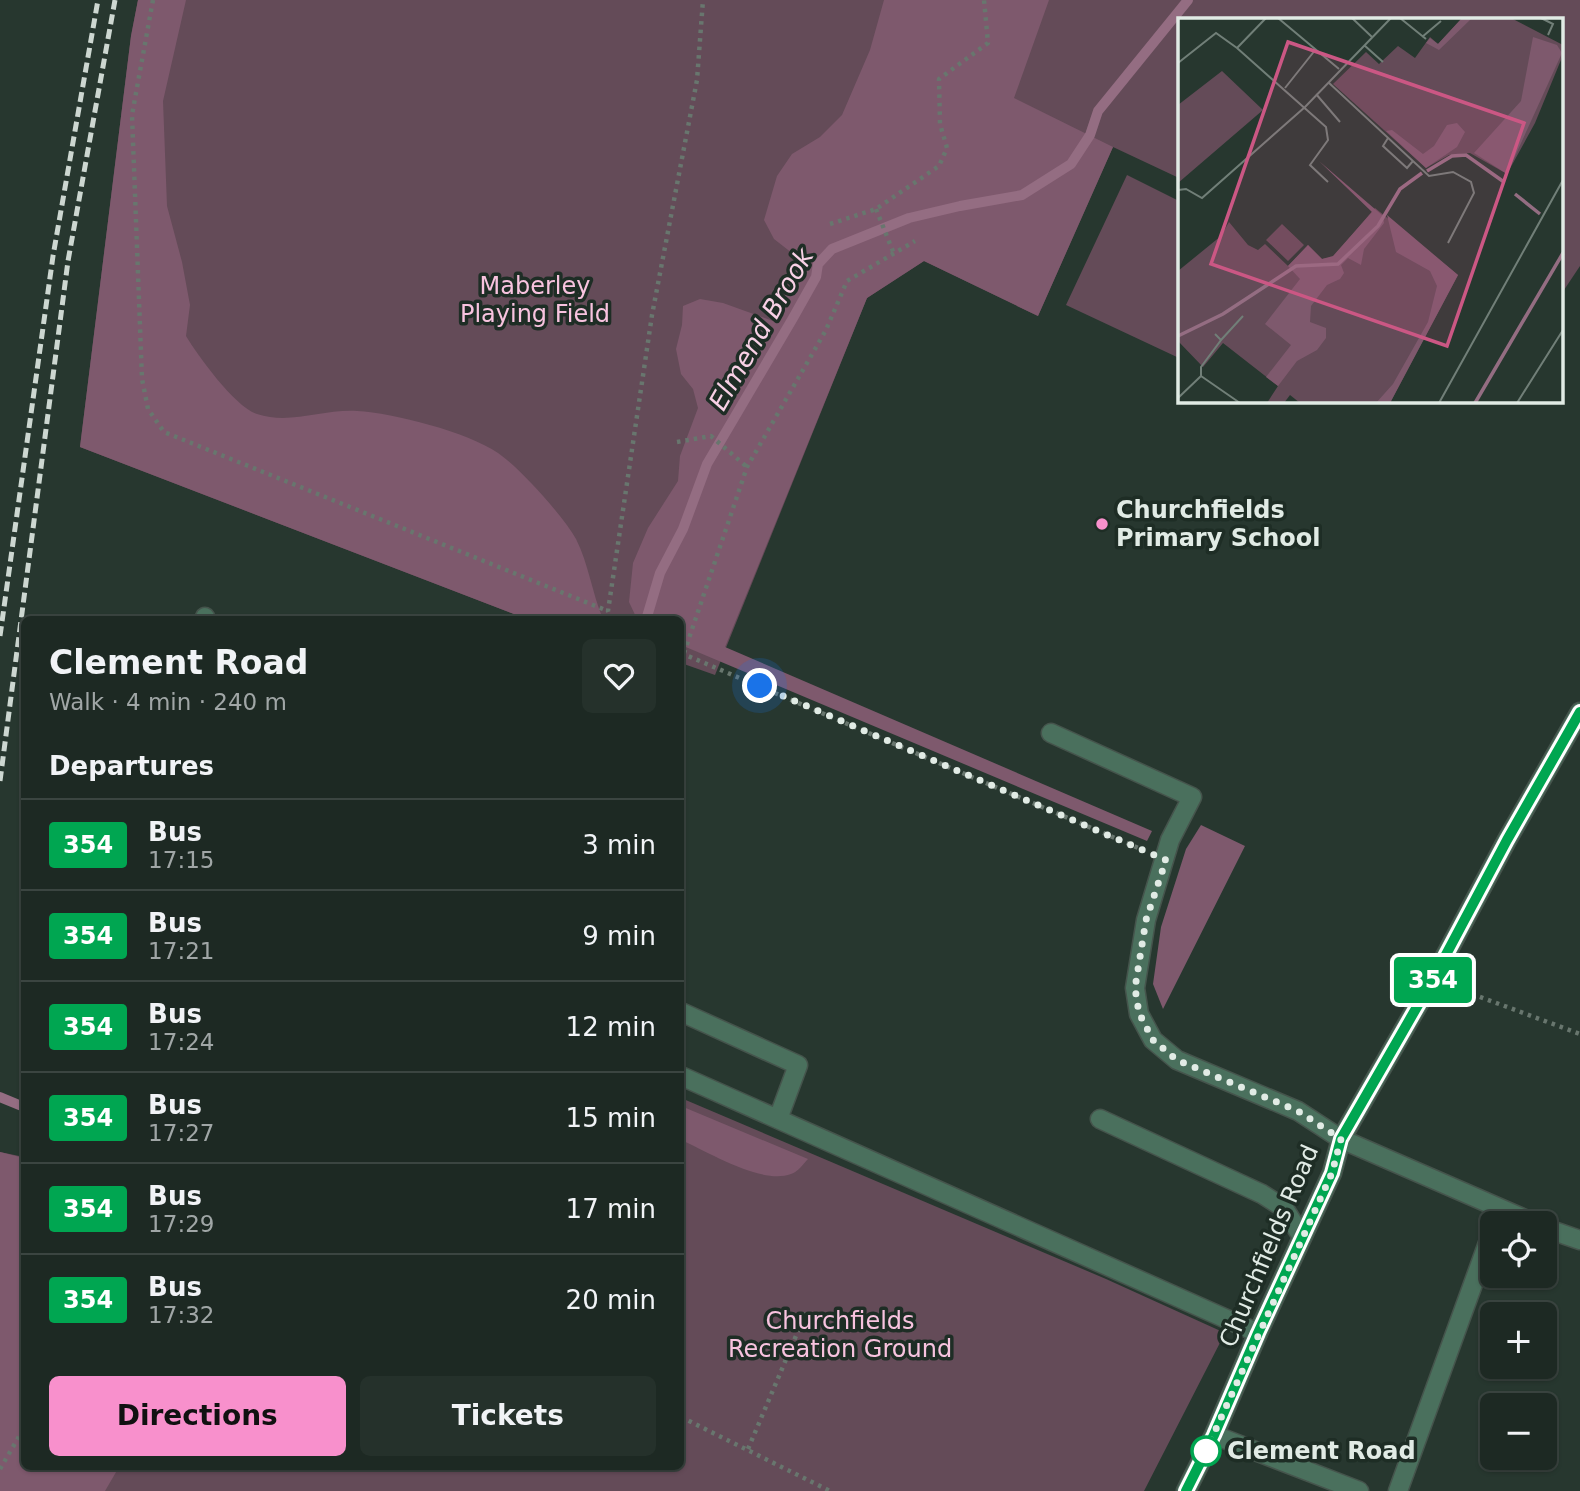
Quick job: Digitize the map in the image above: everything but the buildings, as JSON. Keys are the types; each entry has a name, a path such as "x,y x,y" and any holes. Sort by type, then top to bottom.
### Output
{"street":[{"name":"Churchfields Road","path":"1186,1491 1332,1173 1341,1139 1433,979 1507,840 1580,712"},
{"path":"1051,733 1192,797 1170,840 1146,920 1135,988 1139,1013 1153,1040 1177,1060 1298,1111 1341,1139 1485,1211"},
{"path":"684,1013 798,1065 778,1119"},
{"path":"684,1077 1258,1333"},
{"path":"1100,1119 1262,1194 1284,1208 1302,1237"},
{"path":"1557,1232 1580,1240"},
{"path":"1398,1491 1480,1264"},
{"path":"1214,1435 1359,1491"}],"path":[{"path":"153,0 132,115 142,379 148,409 164,432 608,611"},
{"path":"610,616 608,611 652,314 697,80 703,0"},
{"path":"830,223 877,209 939,166 947,148 940,124 939,79 988,43 984,0"},
{"path":"877,209 894,254"},
{"path":"684,647 747,467 827,330 847,281 915,241"},
{"path":"677,442 711,436 747,467"},
{"path":"684,654 1166,860"},
{"path":"1433,979 1580,1034"},
{"path":"748,1449 807,1310"},
{"path":"684,1418 830,1491"},
{"path":"0,1469 21,1433"}],"green space":[{"name":"Maberley Playing Field","path":"138,0 1580,0 1580,266 1562,293 1562,18 1178,18 1178,178 1113,147 1038,316 924,261 867,298 715,675 684,664 684,616 519,616 80,447 131,36"},
{"path":"1127,175 1178,200 1178,358 1066,305"},
{"name":"Churchfields Recreation Ground","path":"684,1099 1106,1279 1225,1333 1144,1491 0,1491 0,1152 21,1156 21,1470 684,1470"}],"shaded area":[{"path":"138,0 186,0 163,101 167,206 190,305 186,336 208,368 238,402 257,414 282,418 344,411 372,413 450,431 498,453 552,506 576,539 602,616 519,616 80,447 131,36"},
{"path":"884,0 1049,0 1014,98 1113,147 1038,316 924,261 867,298 725,647 1152,831 1147,841 684,646 684,616 636,616 629,602 633,563 648,528 678,481 680,456 698,408 693,389 681,374 676,349 683,306 700,299 723,303 773,321 801,260 774,239 764,220 777,176 792,154 820,137 842,115 870,50"},
{"path":"1201,825 1245,846 1163,1009 1153,984 1161,927 1186,849"},
{"path":"684,1107 808,1159 794,1173 779,1176 765,1175 735,1166 684,1141"},
{"path":"0,1152 21,1157 21,1470 117,1470 105,1491 0,1491"}],"waterway":[{"name":"Elmend Brook","path":"647,616 660,573 683,529 707,464 816,277 818,264 832,249 909,218 1022,195 1071,164 1090,135 1098,111 1188,0"},
{"name":"Elmend Brook","path":"0,1097 21,1106"}],"railway":[{"path":"0,636 53,256 98,0"},
{"path":"22,616 68,261 115,0"},
{"path":"0,781 21,620"}],"bus line":[{"name":"354","path":"1186,1491 1332,1173 1341,1139 1433,979 1507,840 1580,712"}],"place":[{"name":"Churchfields Primary School","path":"1102,524"},
{"name":"Clement Road","path":"1206,1451"}],"route":[{"path":"760,686 1166,860 1146,920 1135,988 1139,1013 1153,1040 1177,1060 1298,1111 1341,1139 1332,1173 1206,1451"}]}
